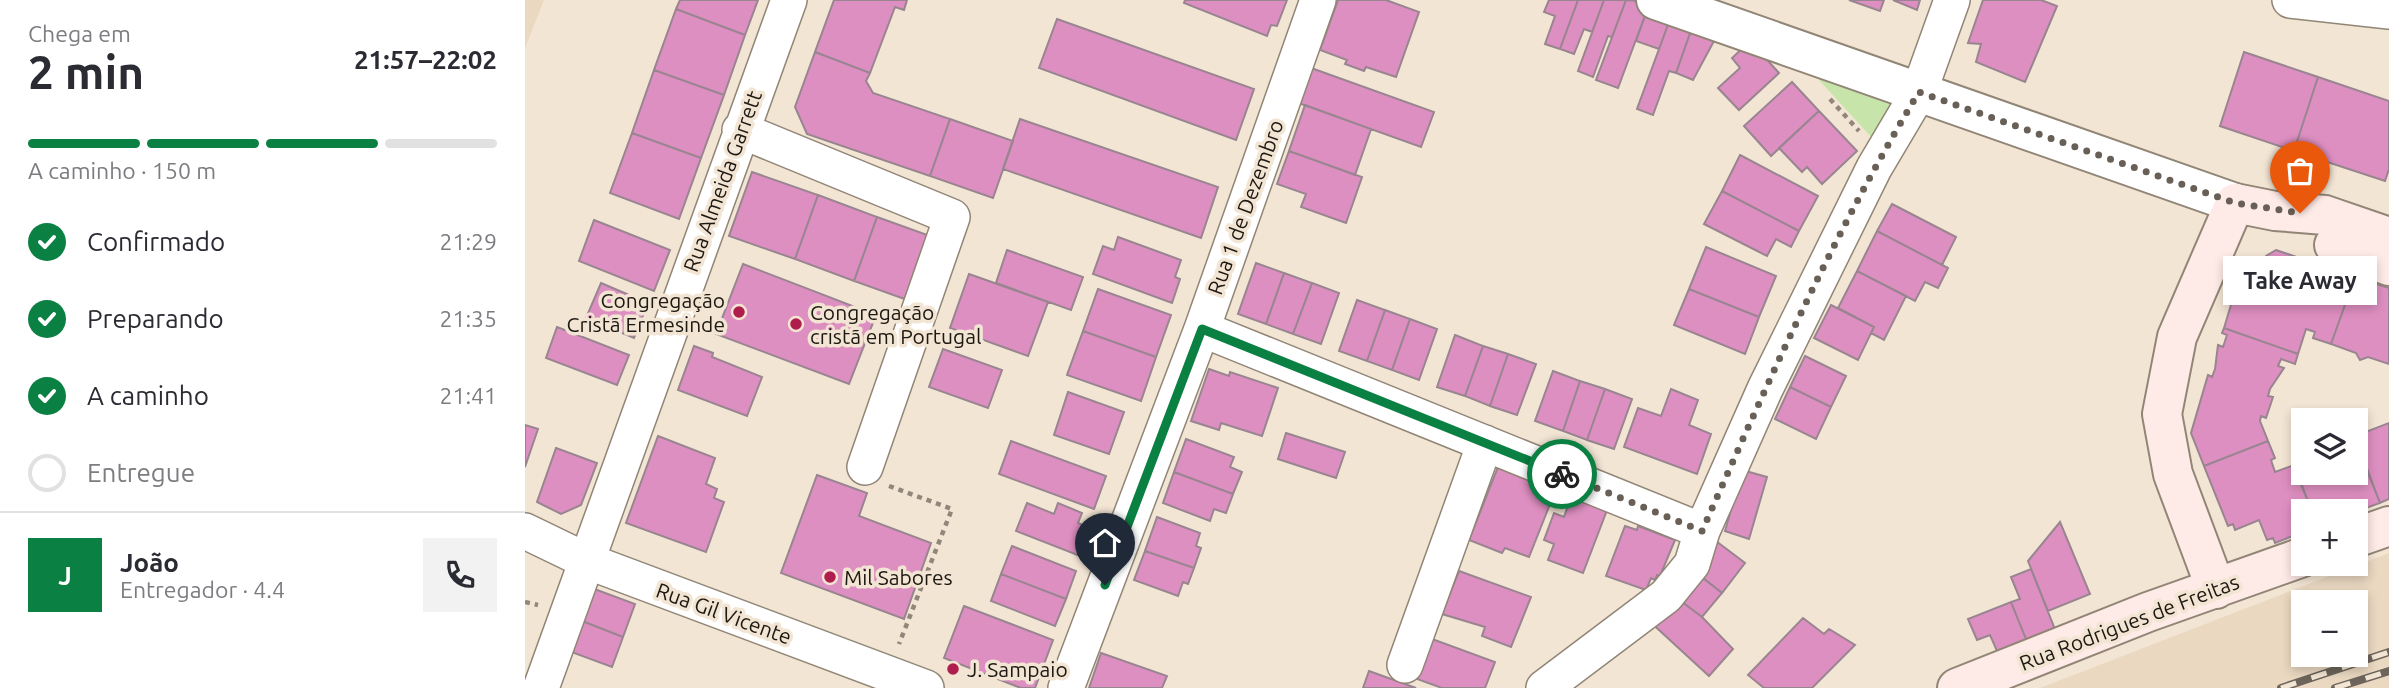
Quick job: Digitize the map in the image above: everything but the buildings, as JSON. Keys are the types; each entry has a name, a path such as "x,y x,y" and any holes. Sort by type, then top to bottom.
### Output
{"main road":[{"path":"2216,589 2173,474 2162,414 2177,337 2235,203 2275,211 2325,215 2389,237"},
{"path":"2275,211 2320,240 2389,266"},
{"path":"2368,533 2389,526"},
{"name":"Rua Rodrigues de Freitas","path":"1957,688 2291,561"}],"street":[{"name":"Rua Almeida Garrett","path":"541,688 789,0"},
{"name":"Rua 1 de Dezembro","path":"1066,688 1202,329 1318,0"},
{"path":"1656,0 2235,203"},
{"path":"1544,688 1666,596 1692,564 1702,531 1765,389 1881,155 1919,92 1952,0"},
{"path":"2290,0 2389,11"},
{"path":"740,130 952,217 865,467"},
{"path":"1202,329 1702,531"},
{"path":"1405,665 1485,443"},
{"name":"Rua Gil Vicente","path":"525,531 587,561 926,688"}],"path":[{"path":"865,467 862,477 952,509 888,674"}],"shaded area":[{"path":"525,0 544,0 525,48"},
{"path":"2389,553 2389,688 2040,688 2291,591 2291,667 2368,667 2368,590 2293,590 2330,576 2368,576 2368,561"}],"green space":[{"path":"1797,56 1894,101 1873,139"}],"railway":[{"path":"2281,688 2389,652"},
{"path":"2335,688 2389,671"}],"way so far":[{"path":"1562,474 1702,531 1765,389 1817,283 1881,155 1919,92 2235,203 2300,213"}],"place":[{"name":"Take Away","path":"2300,213"},
{"name":"Congregação Cristã Ermesinde","path":"739,312"},
{"name":"Congregação cristã em Portugal","path":"796,324"},
{"name":"Mil Sabores","path":"830,577"},
{"name":"J. Sampaio","path":"953,669"}],"route":[{"path":"1105,585 1202,329 1562,474"}]}
